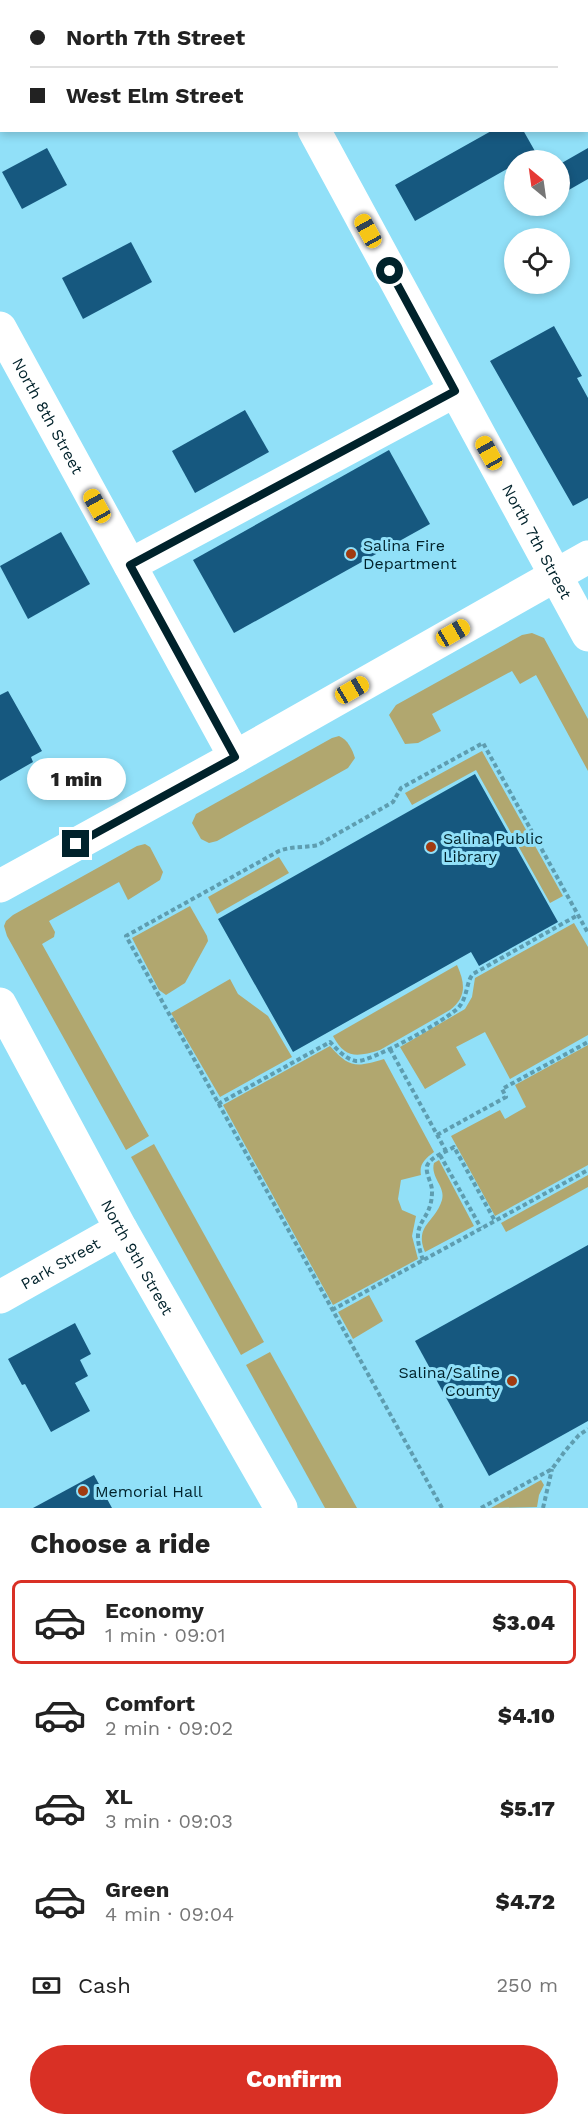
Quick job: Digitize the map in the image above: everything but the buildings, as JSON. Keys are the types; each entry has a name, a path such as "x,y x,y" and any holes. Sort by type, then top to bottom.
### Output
{"street":[{"name":"North 7th Street","path":"315,132 588,635"},
{"name":"North 8th Street","path":"0,328 235,757"},
{"path":"130,565 455,391"},
{"path":"0,886 235,757 588,557"},
{"name":"North 9th Street","path":"0,1004 121,1229 281,1508"},
{"name":"Park Street","path":"0,1297 121,1229"}],"path":[{"path":"442,1508 126,936 279,850 318,845 393,802 401,789 483,743 588,933"},
{"path":"218,1104 330,1042 340,1052 355,1061 371,1058 390,1049 456,1010 467,994 469,978 473,974 578,915"},
{"path":"437,1135 506,1097 502,1089 588,1041"},
{"path":"390,1049 446,1151"},
{"path":"423,1260 417,1235 418,1226 432,1202 433,1190 426,1169 428,1163 446,1151 454,1147 495,1221"},
{"path":"440,1155 481,1228"},
{"path":"332,1310 588,1170"},
{"path":"543,1508 552,1469 565,1450 588,1429"},
{"path":"481,1508 552,1469"}],"shaded area":[{"path":"532,633 544,638 588,719 588,771 536,675 520,684 512,671 432,714 441,731 418,743 405,744 389,715 396,705 522,635"},
{"path":"339,736 349,745 355,758 348,768 217,841 209,843 201,839 192,823 196,814"},
{"path":"482,751 563,896 550,903 476,770 412,805 405,793"},
{"path":"145,844 150,847 163,872 160,880 128,900 119,882 49,921 55,932 54,937 42,944 149,1136 126,1150 7,936 4,926 13,915 137,846"},
{"path":"279,857 289,873 217,914 208,897"},
{"path":"190,906 208,941 185,983 166,995 159,990 132,938"},
{"path":"574,923 588,947 588,1035 510,1079 485,1032 456,1047 466,1065 425,1089 400,1047 465,1009 472,997 475,978"},
{"path":"457,965 463,989 456,1005 450,1010 380,1050 365,1054 347,1052 333,1036"},
{"path":"230,979 238,994 268,1016 292,1057 220,1097 171,1013"},
{"path":"588,1045 588,1165 495,1216 451,1136 500,1110 505,1119 526,1107 515,1085"},
{"path":"330,1046 343,1059 354,1064 367,1064 384,1059 434,1152 423,1162 421,1175 401,1180 398,1199 402,1210 416,1216 412,1236 418,1259 333,1305 223,1105"},
{"path":"154,1144 264,1342 241,1355 131,1157"},
{"path":"439,1160 474,1226 425,1252 422,1236 427,1224 439,1208 443,1195 433,1168 434,1163"},
{"path":"588,1175 588,1187 506,1232 501,1223"},
{"path":"369,1295 383,1321 353,1339 338,1312"},
{"path":"270,1352 357,1508 325,1508 246,1365"},
{"path":"541,1480 544,1485 537,1507 491,1508"}],"place":[{"name":"Salina Fire Department","path":"351,554"},
{"name":"Salina Public Library","path":"431,847"},
{"name":"Salina/Saline County","path":"512,1381"},
{"name":"Memorial Hall","path":"83,1491"}],"route":[{"path":"76,844 235,757 130,565 455,391 390,271"}]}
